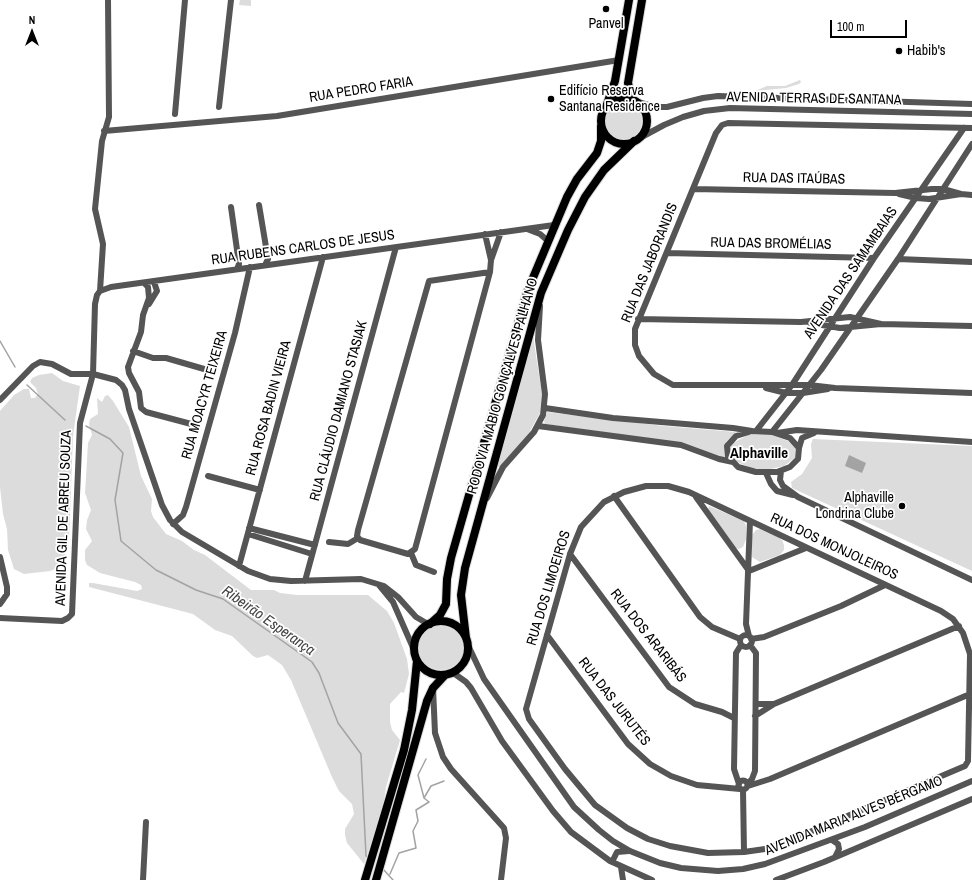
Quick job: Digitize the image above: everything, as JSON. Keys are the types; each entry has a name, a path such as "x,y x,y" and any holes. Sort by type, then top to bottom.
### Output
{"main road":[{"path":"449,674 431,673 423,668 417,660 414,650 416,637 440,615 446,604 447,575 455,542 520,312 554,225 574,185 597,153 601,141 602,113 611,94 619,60 629,0"},
{"path":"601,126 604,133 614,141 626,144 636,140 643,133 647,121 645,113 635,101 628,83 642,0"},
{"path":"606,106 617,99 635,101"},
{"name":"RODOVIA MABIO GONÇALVES PALHANO","path":"467,640 462,610 462,584 464,568 541,293 575,214 592,185 614,160 636,140"},
{"path":"554,225 554,232 550,246 553,253 557,255"},
{"path":"376,877 425,707 433,688 449,674 458,669 468,652 467,640 461,630 453,624 444,622 429,624"},
{"path":"365,880 404,750 412,710 417,660"}],"street":[{"path":"93,374 95,304 97,295 100,291 103,244 95,209 98,168 104,131 109,117 110,100 108,0"},
{"path":"174,114 184,0"},
{"path":"219,107 231,0"},
{"name":"RUA PEDRO FARIA","path":"104,131 277,116 619,60"},
{"name":"AVENIDA TERRAS DE SANTANA","path":"635,101 655,107 667,107 703,98 718,96 972,104"},
{"name":"AVENIDA TERRAS DE SANTANA","path":"636,140 683,117 704,111 730,108 972,114"},
{"name":"RUA DAS JABORANDIS","path":"759,386 673,385 654,374 639,356 635,345 635,330 638,319 718,129 722,125 728,123 964,128"},
{"path":"964,128 972,128"},
{"name":"AVENIDA DAS SAMAMBAIAS","path":"754,431 792,385 874,258 964,128"},
{"path":"774,432 857,319 898,259 972,144"},
{"name":"RUA DAS ITAÚBAS","path":"693,189 896,193 943,189 961,194 972,195"},
{"name":"RUA DAS ITAÚBAS","path":"896,193 916,198 938,198 961,194"},
{"path":"259,205 268,259 265,265"},
{"path":"231,207 239,264 237,270"},
{"name":"RUA RUBENS CARLOS DE JESUS","path":"100,291 111,287 554,225"},
{"path":"526,228 540,234 548,241"},
{"path":"411,553 415,549 490,272 491,260 501,232"},
{"path":"485,234 491,260"},
{"name":"RUA CLÁUDIO DAMIANO STASIAK","path":"305,581 396,247"},
{"name":"RUA DAS BROMÉLIAS","path":"667,253 874,258"},
{"name":"RUA ROSA BADIN VIEIRA","path":"239,566 323,257"},
{"path":"898,259 972,262"},
{"name":"RUA MOACYR TEIXEIRA","path":"173,524 182,515 186,507 235,332 250,268"},
{"path":"358,538 358,530 429,281 490,272"},
{"path":"145,308 157,291 154,282"},
{"path":"144,283 150,292 145,308 141,332 128,368 138,390 142,409 195,425"},
{"path":"481,508 504,467 538,426 545,408 545,386 539,359 538,340 541,293"},
{"path":"638,319 801,322 833,320 840,318 857,319 881,324"},
{"path":"801,322 829,327 881,324 972,326"},
{"path":"133,351 154,358 166,358 211,371"},
{"path":"0,400 33,366 40,362 52,364 71,374 93,374 112,378 124,387 129,409 162,506 173,524 188,536 239,566 270,579 305,581 361,579 378,584 394,592 416,618 429,624"},
{"name":"AVENIDA GIL DE ABREU SOUZA","path":"0,618 62,621 66,620 72,614 80,423 93,374"},
{"path":"759,386 809,385 835,388 972,394"},
{"path":"759,386 786,393 803,393 835,388"},
{"path":"545,408 614,418 754,431 774,432 796,430 972,442"},
{"path":"538,426 681,445 719,460 733,462"},
{"path":"754,431 739,435 729,443 727,453 733,462 738,466 756,472 766,473 781,471 796,462 799,456 800,441 804,436 817,432"},
{"path":"774,432 790,438 799,448"},
{"path":"781,471 780,480 783,486 798,497"},
{"path":"766,473 769,481 777,490 798,497 972,580"},
{"path":"208,476 260,490"},
{"name":"RUA DOS LIMOEIROS","path":"696,496 677,488 659,486 634,488 614,496 597,508 584,522 578,532 570,554 526,713 579,788 595,805 622,825 648,839 683,849 719,854 744,852"},
{"path":"614,496 700,617 712,627 741,640 764,637 841,606 885,584"},
{"path":"696,496 748,571"},
{"name":"RUA DOS MONJOLEIROS","path":"696,496 944,612 959,626"},
{"path":"750,521 746,624 736,653 734,718 734,769 744,786 744,852 765,849 789,841 959,769 968,761 970,651 959,626 774,704 755,716"},
{"path":"249,531 315,545"},
{"path":"249,531 312,554"},
{"path":"329,542 348,544 358,538"},
{"path":"358,538 364,541 411,553"},
{"path":"748,571 806,548"},
{"path":"411,553 416,565 434,572"},
{"name":"RUA DOS ARARIBÁS","path":"570,554 669,686 695,704 722,712 734,718"},
{"path":"0,557 7,586 7,594 0,604"},
{"path":"378,584 393,602 414,650"},
{"path":"744,786 755,773 756,704 756,653 750,640 746,624"},
{"name":"RUA DAS JURUTÉS","path":"547,635 628,744 650,764 671,776 697,785 744,786 770,779 970,694"},
{"name":"AVENIDA MARIA ALVES BÉRGAMO","path":"467,640 484,680 565,796 599,830 630,851 660,863 681,868 730,871 777,861 832,840 972,781"},
{"path":"741,640 744,647 750,640"},
{"path":"449,674 466,682 471,688 502,741 558,816 586,844 612,862 620,867 652,880"},
{"path":"433,688 435,733 444,757 451,769 504,828 506,838 502,880"},
{"path":"756,704 774,704"},
{"name":"RUA DOS ARARIBÁS","path":"722,712 735,709"},
{"name":"AVENIDA MARIA ALVES BÉRGAMO","path":"776,880 834,858 972,799"},
{"path":"143,880 146,822"},
{"path":"832,840 838,844 840,849 834,858"},
{"path":"612,862 617,852 630,851"},
{"path":"620,867 623,880"}],"shaded area":[{"path":"240,0 251,0 251,6 239,5"},
{"path":"800,80 801,82 799,84 786,88 755,91 767,86 785,86"},
{"path":"619,102 627,102 637,107 641,114 641,128 637,135 627,140 619,140 609,135 607,132 604,125 604,117 609,107 612,105"},
{"path":"533,336 542,393 540,413 529,433 500,467 497,467"},
{"path":"52,373 63,381 80,386 73,436 69,539 64,559 58,568 50,571 24,574 14,569 8,550 7,529 3,514 0,487 0,411 14,395 24,389 29,389 31,398 35,398 38,394 36,388 30,382 32,378 39,375"},
{"path":"108,395 129,427 141,476 152,499 151,511 153,517 166,534 182,541 194,550 205,555 251,590 274,590 280,593 297,595 368,595 387,611 394,623 407,659 409,674 404,693 401,692 390,704 390,722 392,730 400,740 386,787 382,814 364,864 347,843 345,835 345,829 354,814 352,804 339,791 291,680 282,665 268,655 257,658 253,656 232,636 215,630 193,614 89,587 89,583 93,583 137,591 142,589 141,585 135,582 100,573 87,565 85,560 85,550 92,541 86,529 87,520 91,510 85,493 88,443 92,435 89,424 90,419 98,414 97,398 102,402 105,396"},
{"path":"547,412 664,426 736,432 726,442 725,457 723,458 683,443 545,424 544,421"},
{"path":"748,435 772,435 788,441 796,449 795,458 784,466 766,470 751,468 737,462 731,455 730,448 733,443"},
{"name":"Alphaville Londrina Clube","path":"813,439 972,446 972,571 792,488 791,482 802,474 812,458 811,444"},
{"path":"849,455 866,463 862,473 845,466"},
{"path":"709,506 744,521 746,526 746,539 743,547 739,549 735,548 708,509"},
{"path":"760,529 782,540 784,550 780,555 760,562 752,557 752,535 756,530"},
{"path":"436,624 446,624 454,628 460,634 464,642 464,652 460,660 454,666 446,670 436,670 428,666 422,660 418,652 418,642 422,634 428,628"}],"waterway":[{"name":"Ribeirão Esperança","path":"0,341 15,367"},
{"name":"Ribeirão Esperança","path":"27,385 65,420"},
{"name":"Ribeirão Esperança","path":"86,426 110,439 123,453 115,500 121,541 156,570 196,590 223,599 312,662 319,673 338,723 361,754 366,856 369,858"},
{"path":"390,874 399,853 416,848 413,831 418,821 416,810 429,802 424,798 418,775 426,759"},
{"path":"424,798 431,786 444,781"},
{"name":"Ribeirão Esperança","path":"383,869 393,880"}],"place":[{"name":"Panvel","path":"606,9"},
{"name":"Habib's","path":"899,51"},
{"name":"Edifício Reserva Santana Residence","path":"551,99"},
{"name":"Alphaville Londrina Clube","path":"902,506"}],"district":[{"name":"Alphaville","path":"759,454"}]}
